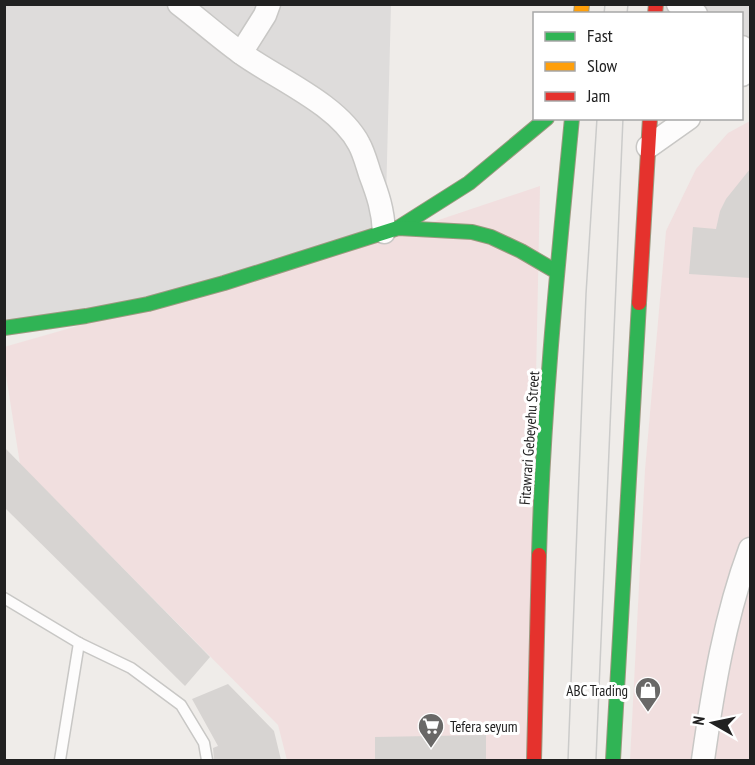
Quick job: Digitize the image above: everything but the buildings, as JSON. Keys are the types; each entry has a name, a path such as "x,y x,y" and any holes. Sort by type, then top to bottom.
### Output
{"main road":[{"path":"8,323 86,316 148,303 224,283 391,230 469,183 545,120"},
{"name":"Fitawrari Gebeyehu Street","path":"534,760 542,478 557,272 572,120"},
{"path":"613,760 650,120"},
{"path":"391,230 471,232 491,237 557,272"}],"street":[{"path":"179,4 241,53 334,113 360,145 391,230"},
{"path":"241,53 265,15 269,4"},
{"path":"678,4 692,12"},
{"path":"648,147 686,120"},
{"path":"703,760 713,690 729,619 750,549"}],"lane":[{"path":"4,598 78,643 131,668 181,705 204,743 207,760"},
{"path":"60,760 78,643"}],"shaded area":[{"path":"5,5 391,5 385,238 5,332"},
{"path":"658,5 750,5 750,54 743,58 743,12 657,12"},
{"path":"750,121 750,760 630,760 645,470 666,231 696,169 728,133"},
{"path":"540,186 528,760 287,760 278,725 20,464 5,369 4,347 385,238"}],"tram line":[{"path":"604,12 605,4"},
{"path":"627,12 628,4"},
{"path":"568,760 586,294 597,120"},
{"path":"596,760 623,120"}],"traffic: fast":[{"path":"398,228 469,183 545,120"},
{"path":"539,555 556,281 572,120"},
{"path":"4,328 148,304 224,283 398,228 472,232 491,237 557,272"},
{"path":"613,760 639,303"}],"traffic: slow":[{"path":"581,12 582,4"}],"traffic: jam":[{"path":"655,12 656,4"},
{"path":"639,303 650,120"},
{"path":"534,760 539,555"}],"place":[{"name":"ABC Trading","path":"648,713"},
{"name":"Tefera seyum","path":"431,749"}]}
